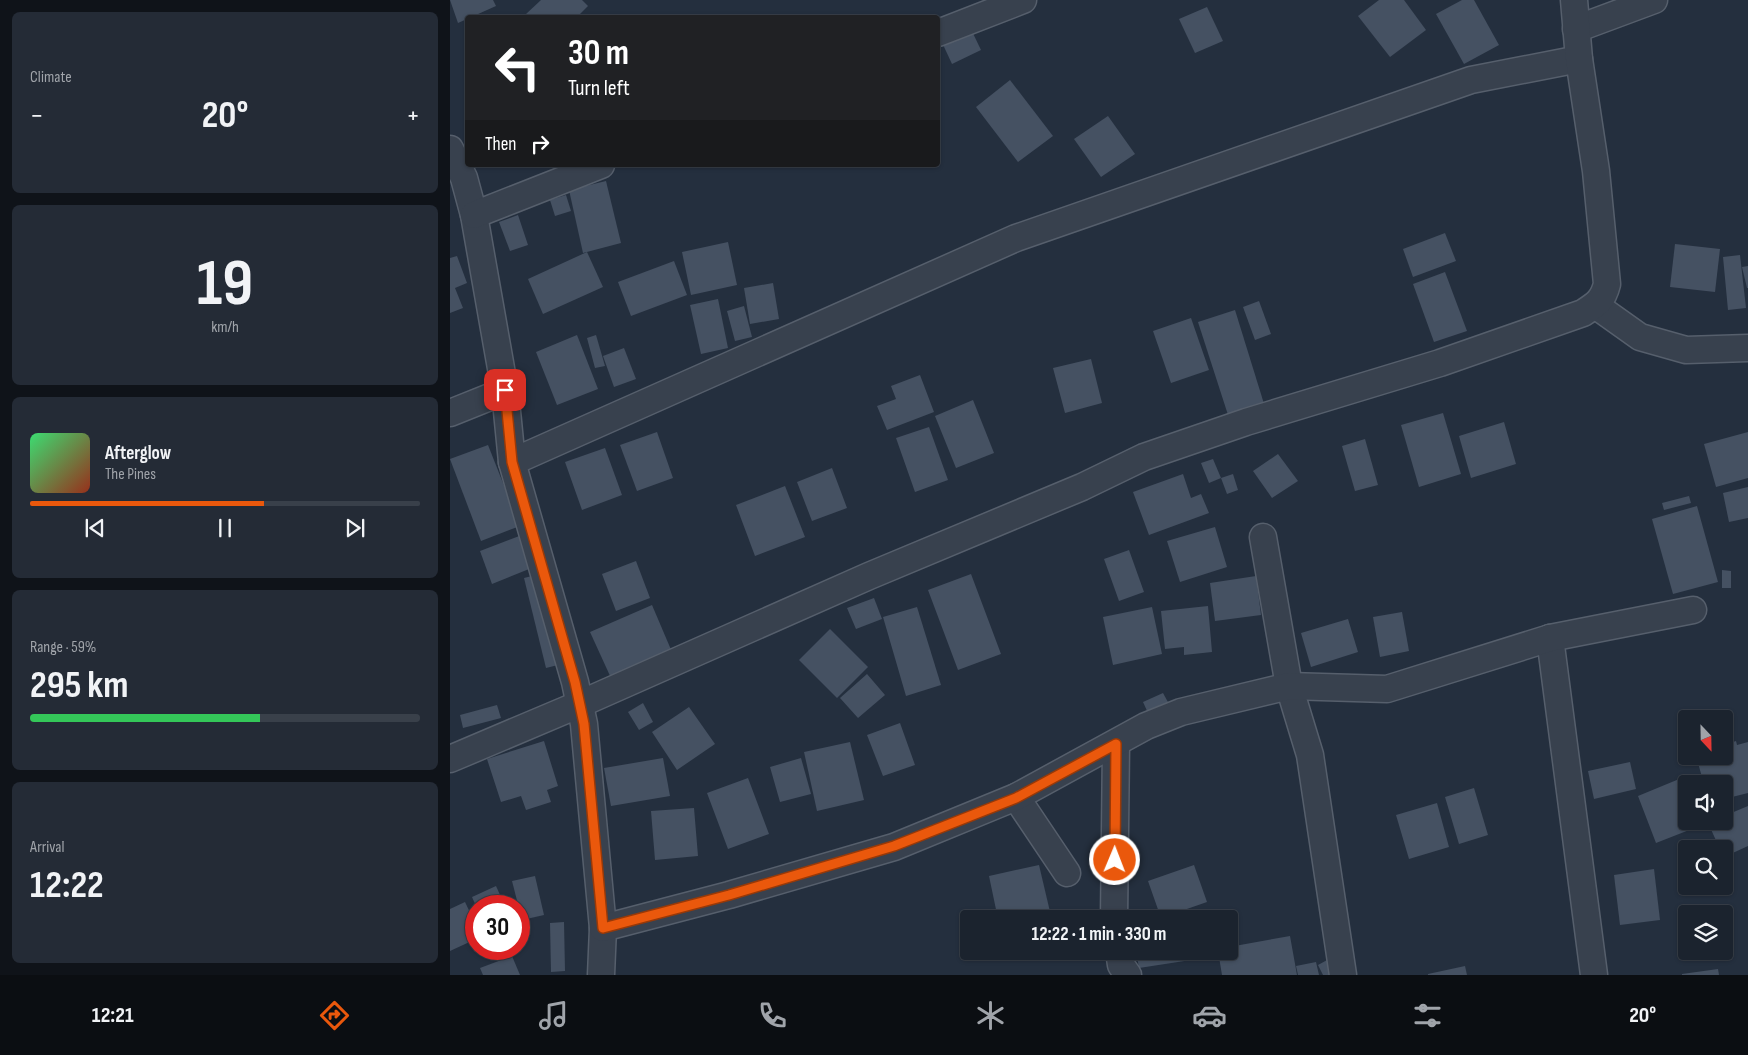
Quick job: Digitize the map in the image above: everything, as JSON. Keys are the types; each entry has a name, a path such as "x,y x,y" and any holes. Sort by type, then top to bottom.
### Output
{"street":[{"path":"940,33 1023,0"},
{"path":"450,759 580,704 869,576 1082,487 1144,457 1246,422 1440,363 1584,313 1604,296 1607,284 1596,171 1579,59 1574,0"},
{"path":"1576,29 1654,0"},
{"path":"512,462 1016,238 1471,80 1579,59"},
{"path":"450,149 464,178 474,215 505,390 512,462 580,704 603,928 601,975"},
{"path":"474,215 596,167"},
{"path":"1595,305 1640,337 1686,350 1748,348"},
{"path":"450,413 505,390"},
{"path":"1263,537 1289,686 1310,755 1343,975"},
{"path":"603,928 729,895 894,846 1016,798 1146,726 1181,712 1289,686 1386,689 1550,638 1693,610"},
{"path":"1550,638 1594,975"},
{"path":"1114,910 1116,744"},
{"path":"1016,798 1067,873"},
{"path":"1121,960 1128,975"}],"building":[{"path":"450,0 493,0 496,6 476,15 465,15 465,20 458,23"},
{"path":"541,0 582,0 588,6 579,15 525,15"},
{"path":"1379,0 1404,0 1426,30 1390,57 1358,16"},
{"path":"1462,0 1474,0 1499,45 1464,64 1436,14"},
{"path":"1207,7 1223,41 1195,53 1179,19"},
{"path":"968,23 981,50 952,64 940,36"},
{"path":"1010,80 1053,136 1018,162 976,107"},
{"path":"1108,116 1135,154 1101,177 1074,139"},
{"path":"606,181 621,243 583,253 569,190"},
{"path":"566,195 571,211 555,216 550,200"},
{"path":"518,215 528,245 510,251 499,222"},
{"path":"1445,233 1456,261 1413,277 1403,249"},
{"path":"728,242 737,285 691,295 682,252"},
{"path":"1675,244 1720,249 1715,292 1670,287"},
{"path":"587,252 603,287 543,314 528,279"},
{"path":"1740,255 1746,308 1728,310 1723,257"},
{"path":"457,256 467,283 455,288 463,308 450,313 450,258"},
{"path":"674,261 687,295 631,316 618,282"},
{"path":"1748,266 1748,288 1747,288 1742,267"},
{"path":"1445,272 1467,331 1434,342 1413,284"},
{"path":"773,283 779,319 750,324 744,288"},
{"path":"718,299 728,348 701,354 690,305"},
{"path":"1259,301 1271,334 1255,340 1243,307"},
{"path":"744,306 752,337 735,341 727,311"},
{"path":"1235,310 1265,407 1229,418 1198,322"},
{"path":"1191,318 1209,370 1171,383 1153,331"},
{"path":"577,335 598,389 557,405 536,352"},
{"path":"596,335 605,366 595,368 587,338"},
{"path":"624,348 636,379 614,387 603,356"},
{"path":"1091,359 1102,403 1065,413 1053,368"},
{"path":"920,375 934,412 887,430 877,406 896,399 891,386"},
{"path":"973,400 994,453 956,468 935,416"},
{"path":"1443,413 1461,474 1419,487 1401,425"},
{"path":"1504,422 1516,464 1471,478 1459,436"},
{"path":"929,427 948,480 915,492 896,438"},
{"path":"657,432 673,478 637,491 620,445"},
{"path":"1748,432 1748,478 1716,487 1704,444"},
{"path":"1365,439 1378,485 1355,491 1342,446"},
{"path":"488,445 520,526 481,541 450,459"},
{"path":"605,448 622,495 582,510 565,462"},
{"path":"1278,454 1298,481 1272,498 1253,471"},
{"path":"1213,459 1221,478 1209,483 1201,463"},
{"path":"832,468 847,508 812,521 797,482"},
{"path":"1183,474 1191,498 1201,494 1209,513 1149,535 1133,492"},
{"path":"1233,474 1238,490 1227,494 1221,478"},
{"path":"785,486 805,537 755,556 736,505"},
{"path":"1748,487 1748,518 1729,522 1723,493"},
{"path":"1689,496 1691,503 1664,510 1662,503"},
{"path":"1697,506 1718,582 1673,594 1652,519"},
{"path":"1215,527 1227,567 1180,582 1167,541"},
{"path":"522,535 534,567 492,584 480,551"},
{"path":"1129,550 1144,592 1119,601 1104,559"},
{"path":"636,561 650,598 616,611 602,574"},
{"path":"1722,570 1731,571 1731,588 1722,588"},
{"path":"971,574 1001,654 958,670 928,590"},
{"path":"536,575 558,665 546,668 524,578"},
{"path":"1256,576 1261,615 1215,621 1210,583"},
{"path":"874,598 882,619 856,629 847,608"},
{"path":"652,605 672,652 611,678 590,632"},
{"path":"1208,606 1212,652 1184,655 1184,647 1165,649 1161,611"},
{"path":"917,607 941,685 906,696 883,617"},
{"path":"1152,607 1162,654 1113,665 1103,617"},
{"path":"1402,612 1409,651 1380,657 1373,617"},
{"path":"1348,619 1358,652 1311,667 1301,633"},
{"path":"830,629 868,667 837,698 799,660"},
{"path":"867,674 885,695 858,718 840,698"},
{"path":"1163,693 1169,704 1148,713 1143,702"},
{"path":"643,703 653,722 639,730 628,712"},
{"path":"497,705 501,718 463,728 460,715"},
{"path":"689,707 715,744 677,770 652,732"},
{"path":"900,723 915,765 883,776 867,735"},
{"path":"544,741 558,786 547,790 551,802 526,810 521,796 501,802 487,759"},
{"path":"1736,741 1737,745 1748,742 1748,793 1733,797 1733,775 1701,775 1699,765 1733,765 1733,742"},
{"path":"850,742 864,800 817,811 804,752"},
{"path":"663,758 670,796 611,806 604,768"},
{"path":"801,758 811,794 780,802 770,767"},
{"path":"1630,762 1636,789 1594,799 1588,771"},
{"path":"748,778 769,834 728,849 707,793"},
{"path":"1678,779 1678,830 1689,830 1656,843 1638,796"},
{"path":"1474,788 1488,835 1459,844 1445,797"},
{"path":"1437,803 1449,847 1409,859 1396,815"},
{"path":"1748,806 1748,846 1733,853 1733,840 1716,840 1711,830 1733,830 1733,812"},
{"path":"694,808 698,856 655,860 651,811"},
{"path":"1039,865 1050,910 996,910 989,876"},
{"path":"1194,865 1207,902 1184,910 1158,910 1148,881"},
{"path":"1654,869 1660,920 1620,925 1614,875"},
{"path":"535,876 544,915 530,918 530,895 516,895 512,881"},
{"path":"496,886 500,895 476,895"},
{"path":"465,902 465,944 450,951 450,909"},
{"path":"564,922 565,971 551,972 550,923"},
{"path":"1290,936 1297,975 1222,975 1220,960 1238,960 1238,945"},
{"path":"1329,959 1334,975 1323,975 1318,965"},
{"path":"501,960 514,960 520,975 483,975 480,968"},
{"path":"1138,960 1191,960 1139,968"},
{"path":"1316,962 1319,975 1298,975 1296,966"},
{"path":"1465,966 1467,975 1428,975 1428,974"},
{"path":"1718,969 1719,975 1682,975 1682,974"}],"route":[{"path":"505,390 512,462 575,682 584,724 603,928 729,895 894,846 1016,798 1116,744 1115,860"}]}
